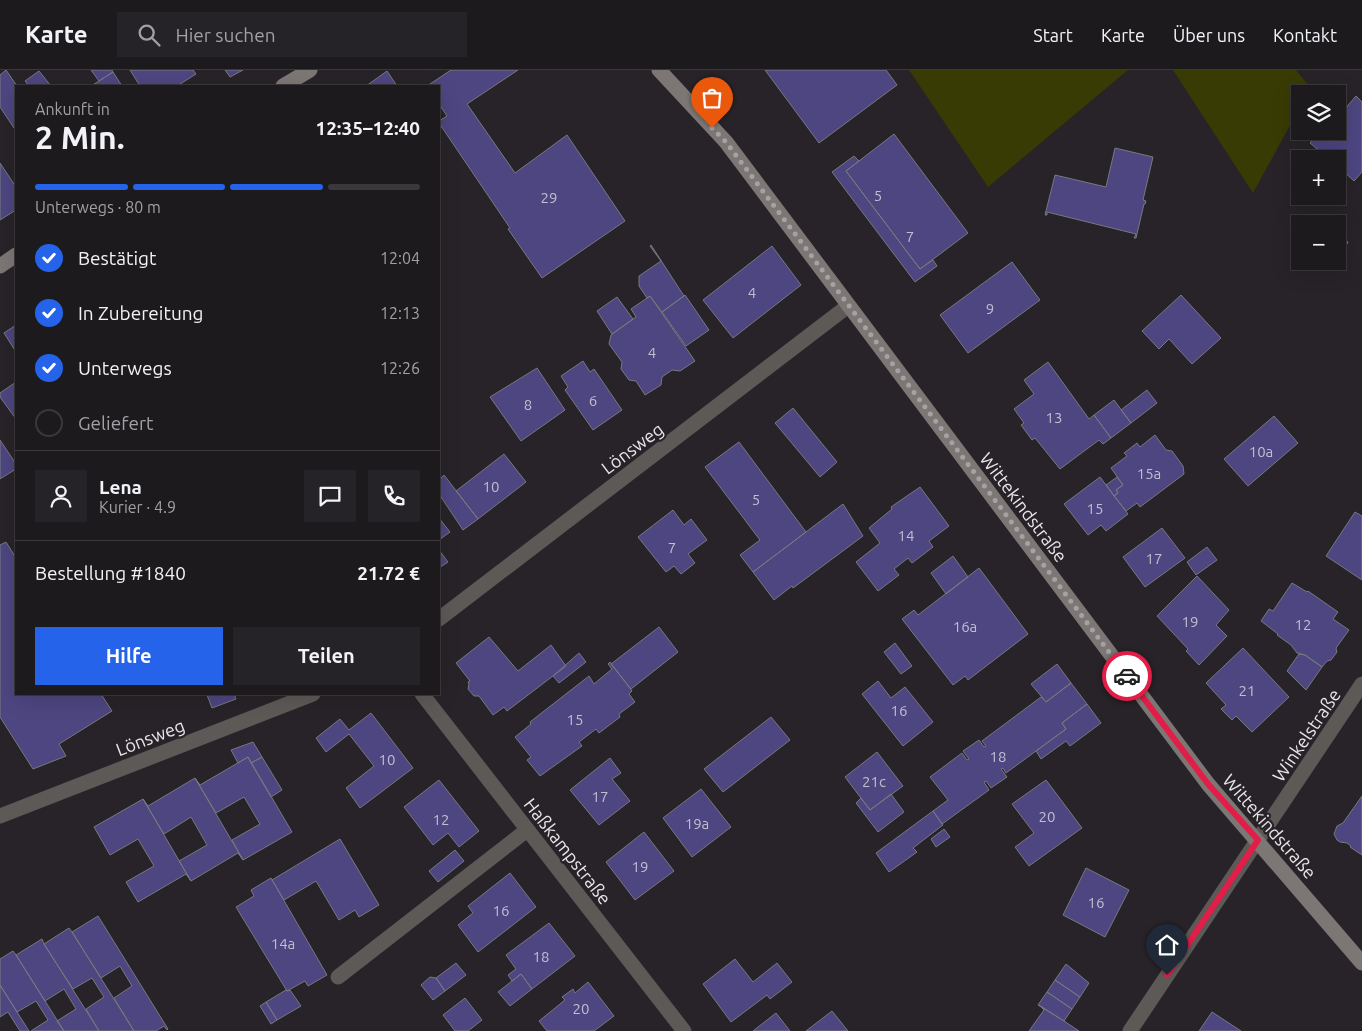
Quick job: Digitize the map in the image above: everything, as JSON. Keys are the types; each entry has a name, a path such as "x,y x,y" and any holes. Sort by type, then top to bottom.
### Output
{"main road":[{"path":"285,85 310,70"},
{"name":"Wittekindstraße","path":"660,70 726,142 1208,784 1362,963"},
{"path":"0,266 15,256"}],"street":[{"name":"Lönsweg","path":"440,618 848,306"},
{"name":"Winkelstraße","path":"1130,1031 1362,684"},
{"name":"Lönsweg","path":"0,816 310,695"},
{"name":"Haßkampstraße","path":"423,695 684,1031"},
{"path":"338,977 528,830"}],"shaded area":[{"path":"909,70 1128,70 988,187"},
{"path":"1173,70 1296,70 1308,85 1291,85 1291,123 1253,193"}],"building":[{"path":"6,70 16,85 15,130 0,107 0,75"},
{"path":"91,70 112,70 113,72 99,81"},
{"path":"130,70 193,70 196,74 179,85 139,85"},
{"path":"225,70 243,70 230,77"},
{"path":"451,70 518,70 467,104 515,173 567,135 625,221 542,278 440,124 440,120 447,116 440,106 440,85 428,85"},
{"path":"765,70 886,70 897,85 819,143"},
{"path":"39,71 50,85 28,85 25,81"},
{"path":"387,71 396,85 367,85"},
{"path":"113,72 121,85 93,85"},
{"path":"1356,96 1362,102 1362,172 1354,181 1346,174 1346,150 1318,150 1310,143 1312,140 1346,140 1346,108"},
{"path":"894,134 968,233 920,269 846,171"},
{"path":"1115,148 1153,157 1143,200 1146,201 1136,238 1134,238 1136,234 1047,212 1047,215 1045,215 1055,175 1106,187"},
{"path":"854,156 859,161 846,171 920,269 933,260 937,266 915,282 832,172"},
{"path":"0,163 15,186 15,211 0,220"},
{"path":"651,245 684,296 662,312 650,296 647,298 639,286 639,276 661,261"},
{"path":"772,246 801,285 733,338 703,300"},
{"path":"1012,262 1040,300 968,353 940,315"},
{"path":"685,295 709,330 686,346 662,312"},
{"path":"1181,295 1221,338 1192,364 1169,339 1159,349 1142,331"},
{"path":"650,296 695,361 680,371 672,370 662,377 661,385 645,395 636,381 629,380 621,369 622,362 609,344 611,335 636,317 631,309"},
{"path":"617,297 633,319 612,334 597,311"},
{"path":"15,326 15,350 4,333"},
{"path":"583,361 590,372 594,369 622,410 593,430 565,390 568,387 561,376"},
{"path":"1048,362 1089,419 1094,415 1111,438 1103,444 1099,440 1060,469 1035,438 1032,440 1021,425 1024,423 1014,409 1034,394 1024,380"},
{"path":"537,368 565,410 521,441 490,397"},
{"path":"15,383 15,418 0,397 0,393"},
{"path":"1147,390 1157,403 1131,423 1121,410"},
{"path":"1114,400 1131,423 1111,438 1094,415"},
{"path":"793,408 837,462 820,477 775,423"},
{"path":"1274,416 1298,443 1248,486 1224,459"},
{"path":"1155,435 1166,450 1172,451 1183,466 1184,474 1140,507 1137,503 1126,511 1114,496 1118,493 1116,490 1123,485 1111,468 1127,456 1124,453 1137,443 1140,447"},
{"path":"0,440 15,462 15,470 0,479"},
{"path":"739,442 806,532 753,572 740,555 760,540 705,467"},
{"path":"504,454 526,482 478,519 456,491"},
{"path":"444,475 478,519 463,530 440,496 440,479"},
{"path":"1100,477 1128,514 1106,531 1101,525 1088,535 1064,504"},
{"path":"1117,477 1123,485 1116,490 1118,493 1114,496 1106,485"},
{"path":"920,487 949,526 929,541 933,547 912,563 908,558 894,569 899,575 878,591 856,562 880,543 869,528 892,509 891,507"},
{"path":"843,504 863,536 774,600 753,572"},
{"path":"673,510 684,525 691,519 707,540 688,554 695,563 681,574 674,566 666,572 638,537"},
{"path":"1355,512 1362,516 1362,580 1326,556"},
{"path":"440,519 450,532 440,539"},
{"path":"1162,528 1185,558 1145,587 1123,557"},
{"path":"6,542 15,556 15,695 102,695 112,711 59,744 66,756 33,769 0,717 0,545"},
{"path":"1207,547 1217,560 1196,575 1187,562"},
{"path":"440,551 448,562 440,567"},
{"path":"953,556 968,577 946,594 931,573"},
{"path":"979,568 1028,634 968,680 965,676 953,685 902,619 914,610 918,615"},
{"path":"1197,576 1229,610 1216,625 1227,636 1199,665 1186,651 1188,649 1157,616"},
{"path":"1292,583 1308,591 1338,612 1333,619 1349,630 1336,648 1337,652 1322,667 1305,655 1297,653 1291,645 1261,621 1269,609 1273,611"},
{"path":"659,627 678,652 631,689 611,664"},
{"path":"489,637 518,671 551,645 566,666 507,711 504,707 493,715 479,696 474,696 468,689 468,682 470,681 456,663"},
{"path":"895,643 912,666 901,674 884,652"},
{"path":"1243,648 1289,697 1252,732 1236,716 1232,720 1221,709 1226,705 1206,683"},
{"path":"579,653 586,662 559,683 553,676"},
{"path":"1299,654 1305,655 1322,667 1306,690 1287,671"},
{"path":"610,662 632,691 629,694 635,702 619,714 620,717 599,733 596,729 579,742 582,746 540,776 527,760 531,757 515,737 531,724 530,722 589,676 594,684 612,669 608,664"},
{"path":"1057,664 1071,683 1046,702 1031,684"},
{"path":"878,681 891,698 905,687 933,722 903,746 862,694"},
{"path":"1071,683 1087,704 1062,723 1066,729 1006,773 1003,768 1001,769 1007,777 991,788 986,781 984,782 989,790 942,824 933,811 948,800 930,777 962,753 967,760 969,759 963,751 979,740 984,747 986,746 982,741 1041,697 1046,702"},
{"path":"207,695 234,695 236,699 212,708"},
{"path":"1087,704 1101,723 1070,746 1066,741 1041,759 1036,751 1066,729 1062,723"},
{"path":"371,713 413,768 360,808 346,788 374,766 349,734 326,752 316,738 340,719 349,730"},
{"path":"771,717 790,740 723,792 704,769"},
{"path":"253,742 262,757 251,763 248,757 238,763 231,750"},
{"path":"877,752 903,786 870,810 845,777"},
{"path":"248,757 292,832 243,860 232,840 260,824 244,797 216,813 195,778 200,785"},
{"path":"262,757 282,790 271,797 251,763"},
{"path":"610,758 621,773 612,779 630,801 599,825 570,790"},
{"path":"195,778 243,860 238,853 191,881 179,861 207,845 191,817 164,834 143,799 148,806"},
{"path":"439,780 479,831 459,847 448,833 433,845 404,807"},
{"path":"1046,780 1082,828 1029,866 1015,847 1034,833 1012,804"},
{"path":"701,789 731,827 692,857 663,818"},
{"path":"891,794 904,812 878,832 856,803 861,798 870,810"},
{"path":"1362,796 1362,855 1347,843 1337,840 1334,834 1337,826 1343,823"},
{"path":"143,799 191,881 186,874 138,902 126,882 154,866 138,839 110,855 94,827"},
{"path":"933,811 943,825 913,848 917,852 889,872 876,853"},
{"path":"944,829 950,837 936,847 931,839"},
{"path":"644,832 674,871 635,900 606,862"},
{"path":"340,839 379,905 359,917 355,910 339,920 316,881 284,900 272,880"},
{"path":"455,850 464,861 438,882 429,871"},
{"path":"1086,868 1129,890 1105,937 1063,915"},
{"path":"510,873 536,907 478,952 458,925 473,913 468,906"},
{"path":"271,878 327,975 308,986 305,981 287,991 236,907 254,896 251,890"},
{"path":"98,916 167,1030 164,1026 156,1031 134,1031 114,998 132,986 120,966 101,978 72,932"},
{"path":"549,923 575,956 532,989 521,974 512,981 508,975 516,969 506,955"},
{"path":"69,928 134,1031 99,1031 86,1009 104,997 92,978 73,989 44,944"},
{"path":"42,939 99,1031 64,1031 57,1021 76,1009 64,989 45,1001 16,955"},
{"path":"13,951 64,1031 31,1031 48,1020 36,1001 17,1012 0,985 0,959"},
{"path":"735,959 753,982 777,963 792,982 770,999 767,995 731,1022 703,984"},
{"path":"456,963 466,975 445,991 436,978"},
{"path":"1066,964 1089,983 1080,997 1055,980"},
{"path":"521,974 532,989 510,1006 498,992"},
{"path":"430,977 436,978 445,991 433,1000 421,985"},
{"path":"1055,980 1080,997 1072,1009 1047,992"},
{"path":"588,982 614,1016 594,1031 547,1031 539,1021 565,1000 562,997 573,989 575,993"},
{"path":"0,985 29,1031 20,1031 8,1012 0,1017"},
{"path":"286,990 290,990 301,1006 277,1020 266,1002"},
{"path":"1047,992 1072,1009 1064,1021 1038,1005"},
{"path":"465,998 482,1020 468,1031 455,1031 443,1015"},
{"path":"266,1002 277,1020 271,1024 260,1006"},
{"path":"1039,1005 1079,1031 1029,1031 1044,1010"},
{"path":"832,1011 848,1031 806,1031"},
{"path":"1212,1012 1241,1031 1199,1031"},
{"path":"776,1013 790,1031 753,1031"}],"way so far":[{"path":"712,128 726,142 1127,676"}],"route":[{"path":"1127,676 1208,784 1258,840 1167,975"}]}
